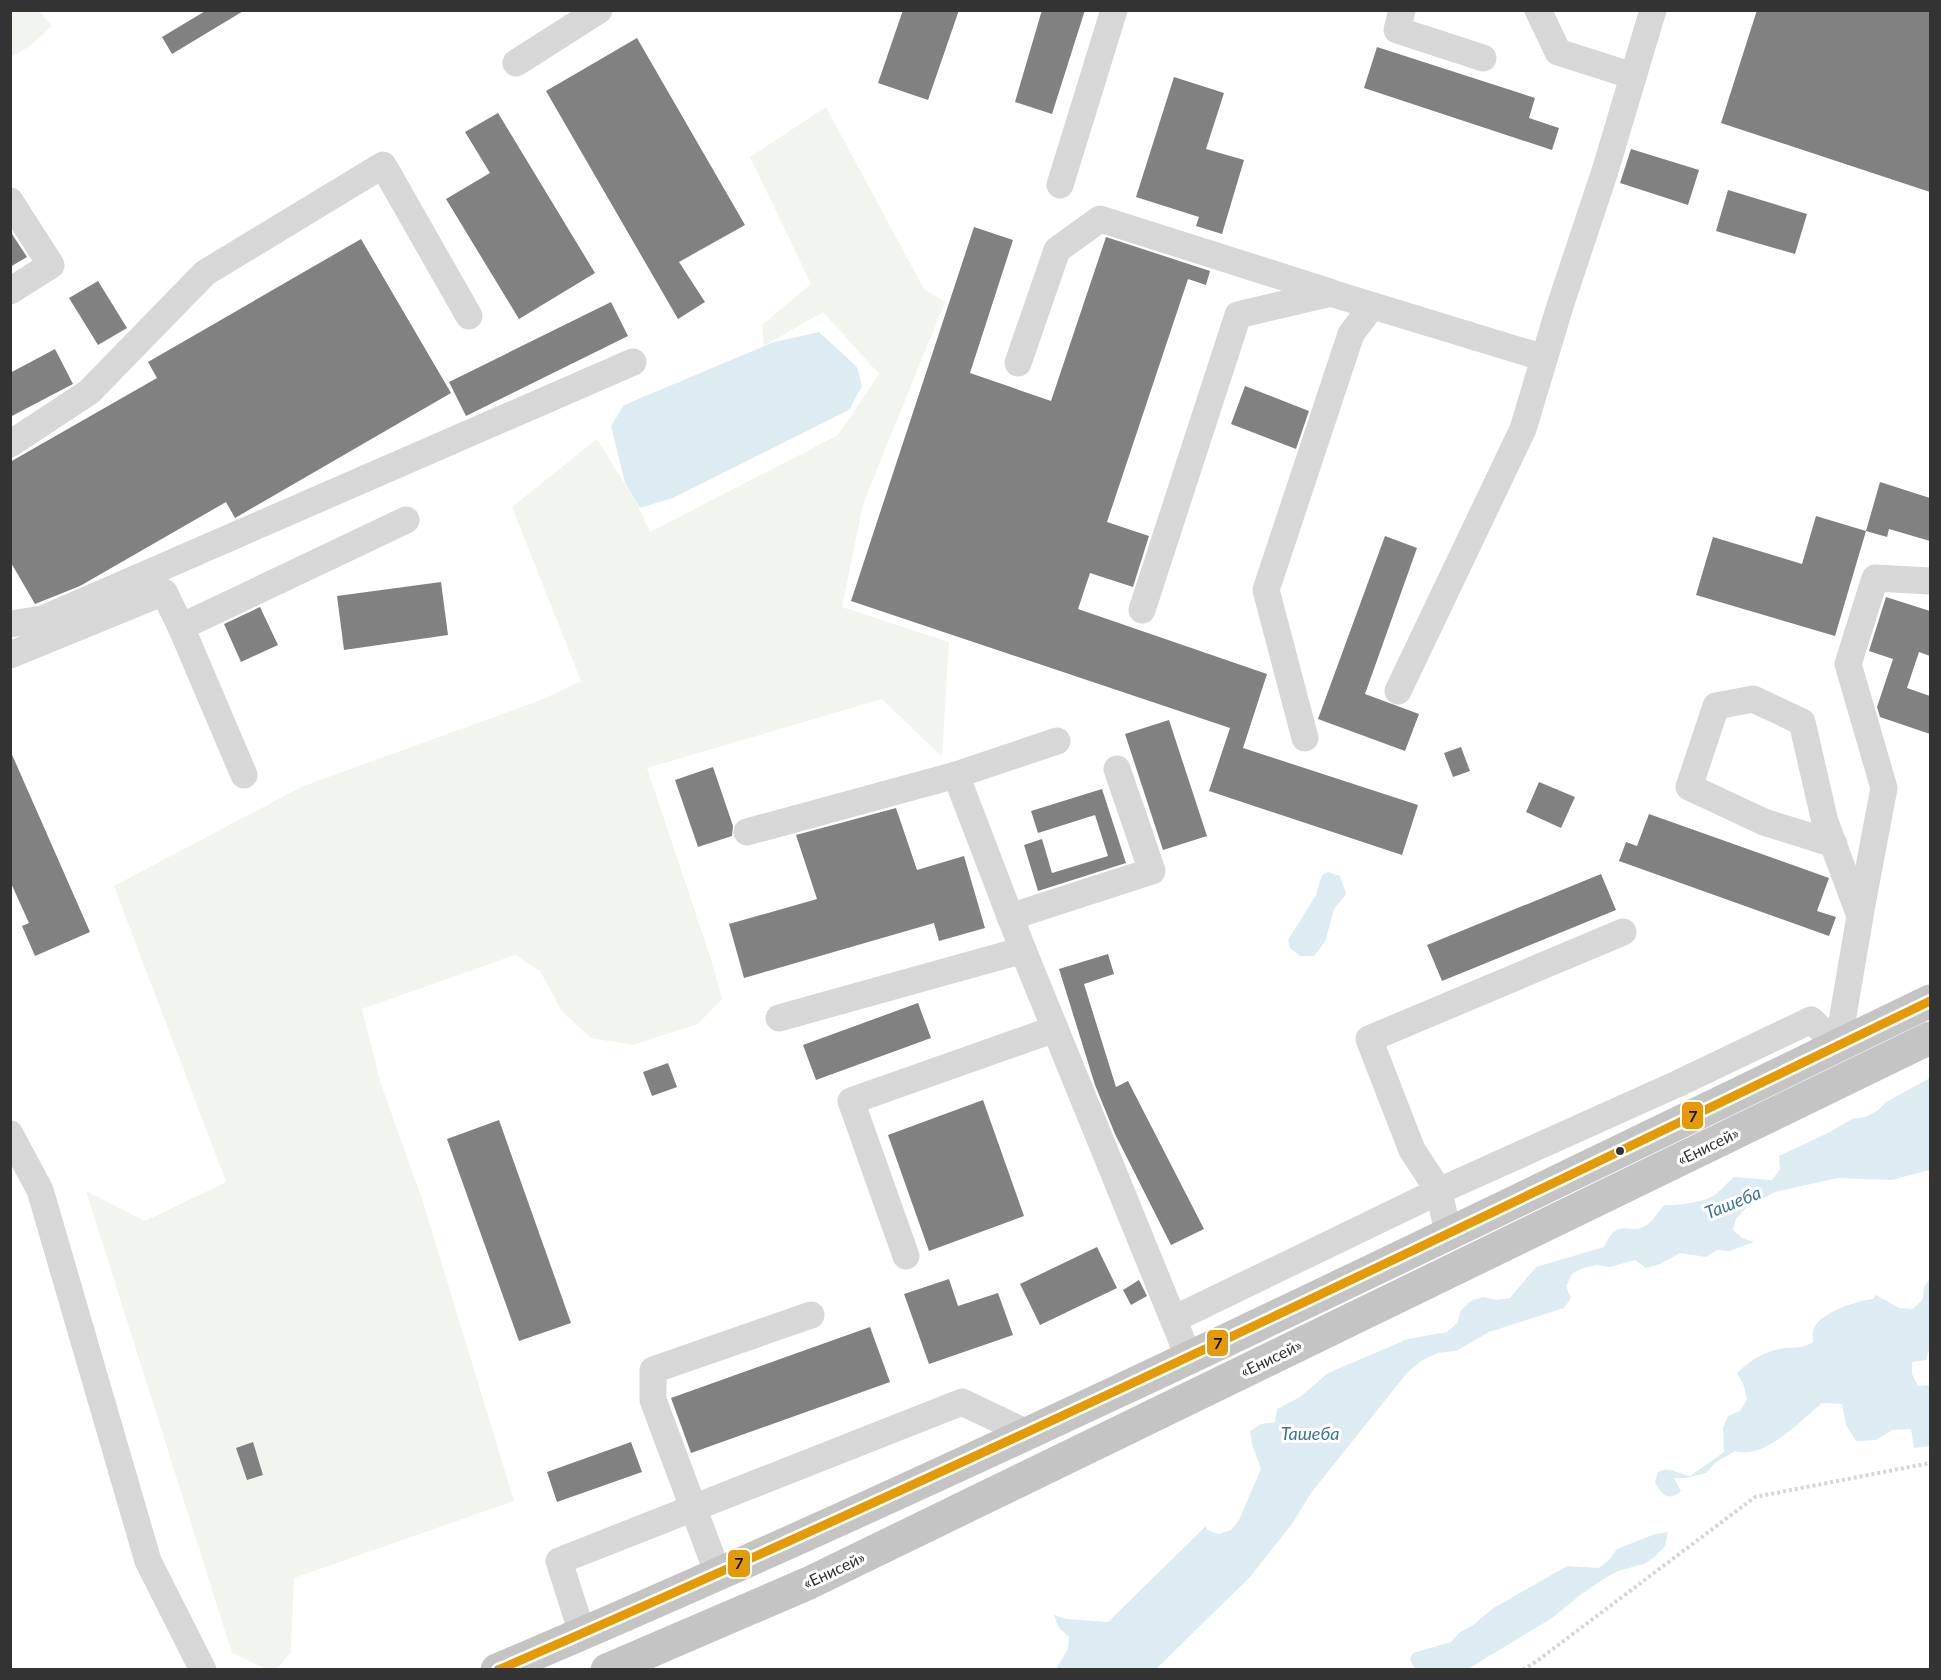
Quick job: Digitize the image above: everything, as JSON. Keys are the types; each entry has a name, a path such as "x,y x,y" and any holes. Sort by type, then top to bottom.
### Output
{"highway":[{"name":"«Енисей»","path":"497,1670 790,1543 1189,1358 1930,1001"},
{"name":"«Енисей»","path":"607,1670 808,1583 1930,1038"}],"street":[{"path":"516,63 599,10"},
{"path":"1060,185 1114,10"},
{"path":"1402,10 1397,30 1483,58"},
{"path":"1538,10 1558,52 1634,76"},
{"path":"1398,691 1523,429 1605,171 1653,10"},
{"path":"10,444 89,392 205,273 383,165 469,316"},
{"path":"10,201 51,265 10,291"},
{"path":"1018,363 1057,250 1100,219 1544,358"},
{"path":"1142,610 1238,315 1331,293"},
{"path":"1305,738 1266,590 1351,334 1372,306"},
{"path":"10,624 43,619 633,362"},
{"path":"181,627 406,520"},
{"path":"1838,1045 1884,788 1848,664 1875,578 1930,581"},
{"path":"10,655 164,592 244,775"},
{"path":"1834,844 1764,822 1689,787 1716,706 1753,699 1802,722 1826,822 1834,844 1860,916"},
{"path":"747,832 956,775 1057,741"},
{"path":"1010,917 1152,871 1117,769"},
{"path":"956,775 1023,950 1189,1358"},
{"path":"1448,1233 1439,1191 1412,1150 1369,1039 1623,932"},
{"path":"779,1018 1023,950"},
{"path":"1174,1319 1439,1191 1811,1020 1838,1045"},
{"path":"906,1256 850,1101 1055,1029"},
{"path":"10,1134 40,1190 148,1561 203,1670"},
{"path":"718,1574 653,1400 653,1370 811,1315"},
{"path":"582,1633 559,1561 962,1402 1027,1433"}],"path":[{"path":"1523,1670 1755,1497 1930,1463"}],"shaded area":[{"path":"11,10 39,11 52,26 30,46 11,57"},
{"path":"826,107 924,289 945,302 863,504 842,607 949,642 942,757 882,699 647,768 711,959 722,999 698,1024 633,1045 591,1038 562,1011 540,971 515,955 362,1009 381,1084 423,1202 514,1501 294,1578 291,1652 277,1669 266,1669 232,1653 86,1191 145,1221 226,1182 114,886 301,787 541,700 581,681 512,507 597,439 636,502 650,532 838,435 879,374 823,312 764,346 762,325 811,284 750,157"}],"water":[{"path":"819,332 857,367 862,386 849,410 673,498 640,508 625,483 611,426 624,405 774,342"},
{"path":"1328,872 1340,876 1346,894 1334,909 1325,942 1314,956 1300,956 1290,948 1288,940 1316,895 1322,875"},
{"name":"Ташеба","path":"1930,1078 1930,1170 1891,1180 1838,1178 1775,1192 1752,1201 1736,1219 1733,1230 1742,1238 1754,1242 1729,1251 1717,1250 1706,1257 1680,1253 1660,1264 1646,1268 1635,1260 1610,1267 1597,1265 1583,1268 1572,1274 1566,1286 1571,1298 1564,1308 1489,1332 1456,1351 1437,1353 1421,1361 1407,1373 1311,1493 1292,1524 1250,1577 1156,1669 1056,1669 1068,1649 1069,1637 1059,1628 1054,1615 1066,1619 1108,1622 1206,1526 1207,1530 1219,1534 1231,1530 1239,1520 1261,1469 1250,1431 1261,1424 1275,1422 1277,1409 1300,1397 1328,1373 1408,1339 1447,1332 1457,1323 1461,1310 1471,1301 1483,1297 1496,1300 1510,1298 1536,1267 1604,1247 1615,1231 1624,1228 1641,1228 1652,1220 1664,1205 1684,1204 1711,1197 1734,1177 1772,1180 1780,1169 1779,1156 1852,1119 1865,1117 1877,1111 1886,1102"},
{"path":"1930,1279 1930,1347 1926,1360 1912,1362 1912,1374 1918,1386 1930,1385 1930,1446 1914,1448 1911,1429 1892,1430 1876,1440 1856,1441 1846,1425 1842,1404 1822,1403 1782,1437 1770,1444 1758,1450 1735,1451 1715,1463 1706,1473 1686,1478 1674,1478 1681,1491 1677,1494 1666,1496 1660,1490 1655,1482 1658,1472 1670,1470 1690,1476 1724,1452 1723,1428 1728,1416 1740,1411 1747,1400 1744,1386 1737,1373 1747,1364 1772,1351 1799,1347 1813,1342 1814,1328 1824,1317 1849,1305 1873,1299 1876,1295 1899,1308 1913,1309 1923,1299 1924,1286"},
{"path":"1668,1532 1665,1546 1656,1556 1644,1564 1618,1571 1607,1577 1552,1618 1468,1669 1415,1669 1410,1659 1413,1653 1451,1642 1460,1632 1472,1626 1492,1609 1567,1566 1599,1568 1617,1549 1655,1534"}],"building":[{"path":"207,10 245,10 172,54 162,37"},
{"path":"903,10 959,10 928,100 878,83"},
{"path":"1042,10 1085,10 1052,114 1015,102"},
{"path":"1757,10 1930,10 1930,192 1721,123"},
{"path":"637,38 745,225 679,262 705,302 678,319 546,91"},
{"path":"1377,47 1535,98 1529,118 1559,128 1552,150 1364,88"},
{"path":"1174,77 1224,93 1206,149 1244,160 1222,234 1196,226 1199,217 1136,197"},
{"path":"498,113 595,273 519,319 446,199 490,173 465,132"},
{"path":"1631,149 1699,170 1688,205 1620,183"},
{"path":"1728,190 1807,214 1795,254 1716,231"},
{"path":"974,227 1013,240 970,373 1051,401 1106,237 1210,271 1206,285 1188,279 1107,522 1149,536 1133,587 1090,573 1078,609 1267,674 1243,748 1418,805 1402,855 1209,791 1230,728 851,601"},
{"path":"10,231 27,257 10,267"},
{"path":"361,239 451,393 235,518 226,502 80,586 35,604 10,561 10,462 157,378 148,362"},
{"path":"98,281 127,328 98,345 69,298"},
{"path":"611,302 628,336 466,416 449,382"},
{"path":"55,349 73,384 10,417 10,373"},
{"path":"1245,386 1309,411 1296,449 1231,424"},
{"path":"1880,482 1930,498 1930,541 1889,529 1887,537 1866,531"},
{"path":"1816,516 1866,531 1835,636 1696,595 1713,537 1802,564"},
{"path":"1385,536 1417,548 1365,694 1419,714 1405,751 1318,719"},
{"path":"441,582 448,635 344,650 337,596"},
{"path":"1886,597 1930,611 1930,656 1919,652 1907,688 1930,696 1930,734 1880,717 1877,707 1893,659 1869,651"},
{"path":"260,607 278,645 241,662 224,624"},
{"path":"1169,720 1207,836 1163,850 1125,734"},
{"path":"1461,747 1470,771 1453,777 1444,753"},
{"path":"10,750 90,932 35,956 22,926 29,923 10,881"},
{"path":"713,767 733,826 732,836 698,847 675,780"},
{"path":"1539,782 1575,797 1561,828 1526,812"},
{"path":"1102,789 1126,863 1038,891 1024,845 1042,839 1052,873 1108,856 1095,815 1038,833 1031,811"},
{"path":"896,808 917,870 964,856 985,928 939,941 934,923 744,978 729,924 817,899 796,835"},
{"path":"1649,814 1829,878 1817,911 1836,917 1829,936 1619,861 1626,842 1637,846"},
{"path":"1601,874 1616,910 1442,981 1427,945"},
{"path":"1108,954 1114,974 1084,984 1116,1087 1128,1081 1204,1229 1171,1245 1115,1134 1095,1085 1059,969"},
{"path":"918,1003 931,1038 816,1080 803,1045"},
{"path":"668,1063 677,1087 652,1096 643,1072"},
{"path":"983,1100 1024,1216 929,1251 888,1135"},
{"path":"499,1120 571,1323 519,1341 447,1139"},
{"path":"1097,1247 1117,1288 1040,1325 1020,1284"},
{"path":"949,1279 958,1306 998,1293 1013,1335 929,1364 904,1294"},
{"path":"1139,1280 1147,1296 1131,1305 1123,1290"},
{"path":"870,1327 890,1382 691,1453 671,1398"},
{"path":"253,1442 263,1475 247,1480 236,1448"},
{"path":"631,1442 642,1472 557,1502 547,1472"}],"transit line":[{"name":"7","path":"498,1670 1039,1427 1930,1001"}]}
